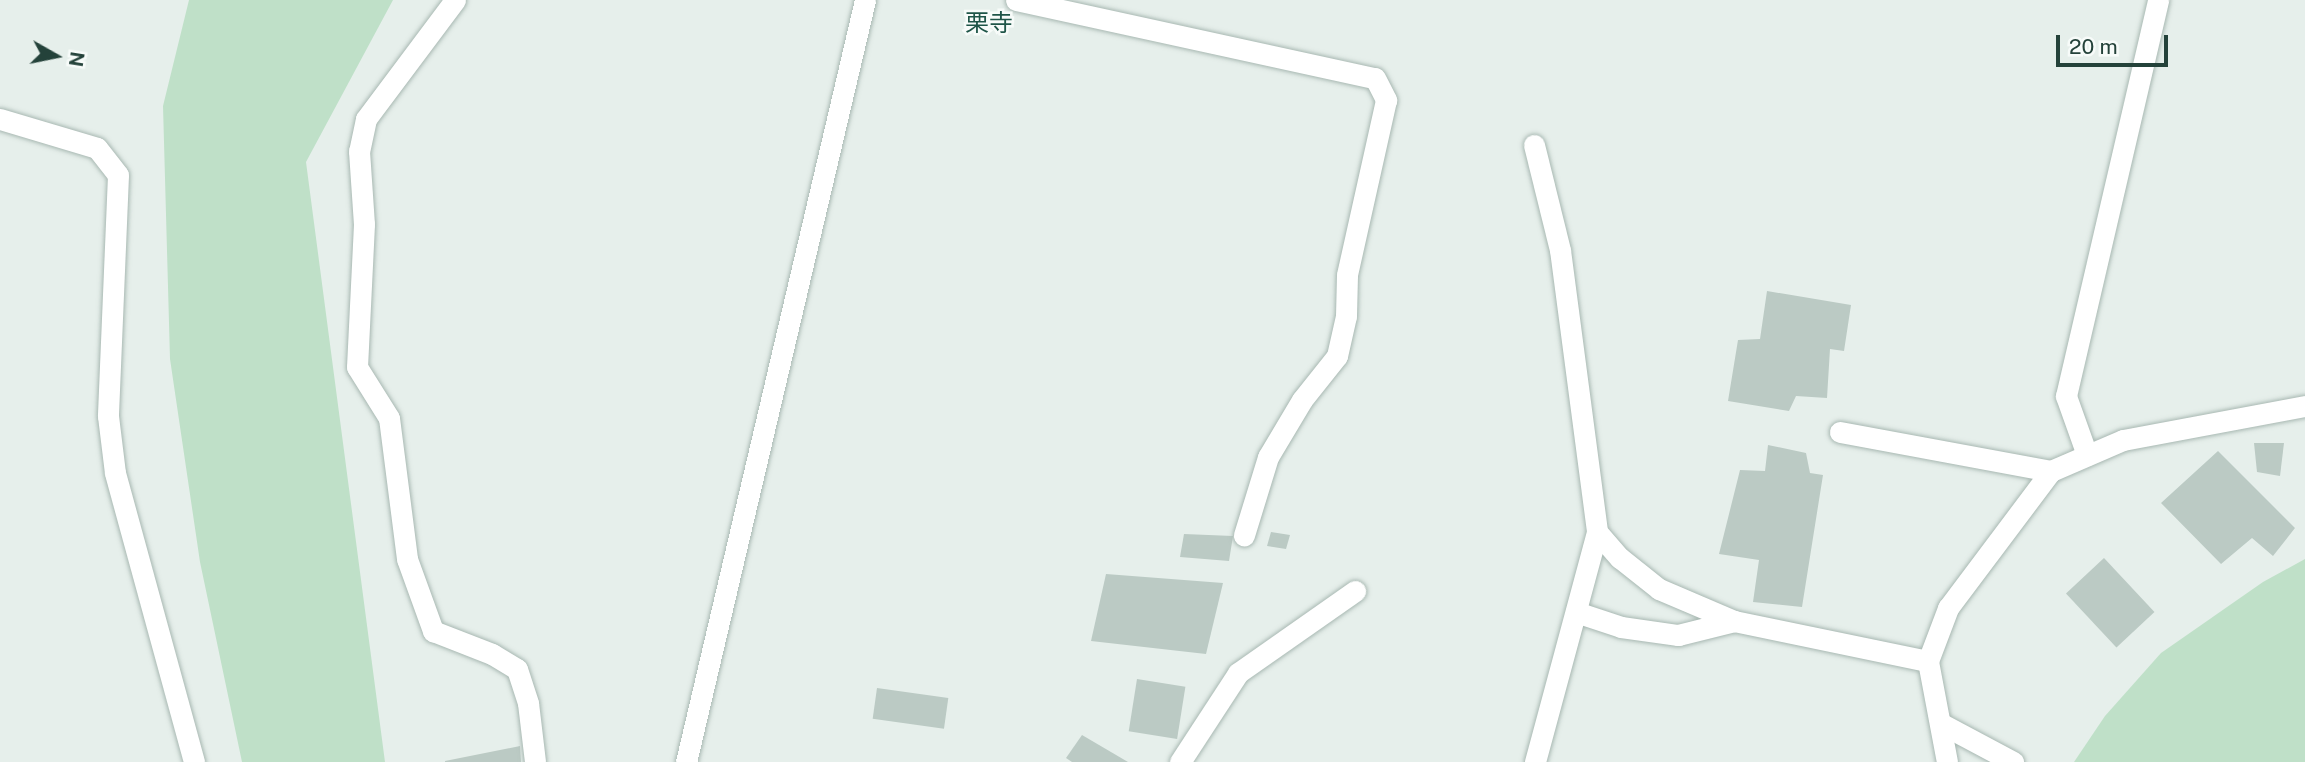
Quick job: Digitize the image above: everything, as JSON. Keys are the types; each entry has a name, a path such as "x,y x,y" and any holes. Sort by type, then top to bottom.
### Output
{"street":[{"path":"456,0 366,119 359,151 364,224 357,367 389,418 407,559 433,631 492,654 517,670 527,703 535,762"},
{"path":"686,762 865,0"},
{"path":"1016,0 1375,78 1386,100 1348,275 1346,316 1337,356 1302,400 1268,457 1244,535"},
{"path":"2087,455 2066,396 2158,0"},
{"path":"0,119 97,148 118,175 108,416 115,473 194,762"},
{"path":"1534,145 1560,250 1597,532 1535,762"},
{"path":"1947,762 1928,661 1948,608 2051,471 2123,440 2305,406"},
{"path":"1840,432 2051,471"},
{"path":"1597,532 1620,558 1659,589 1734,621 1928,661"},
{"path":"1180,762 1238,673 1355,591"},
{"path":"1577,612 1621,627 1678,635 1734,621"},
{"path":"1940,723 2013,762"}],"green space":[{"path":"189,0 393,0 306,162 385,762 242,762 200,562 170,359 163,106"},
{"path":"2305,559 2305,762 2074,762 2105,716 2161,653 2263,582"}],"building":[{"path":"1767,291 1851,305 1844,351 1830,349 1827,398 1796,396 1789,411 1728,401 1738,340 1760,339"},
{"path":"2254,443 2284,443 2280,476 2257,472"},
{"path":"1768,445 1806,453 1810,473 1823,475 1802,607 1753,602 1759,560 1719,554 1740,470 1765,471"},
{"path":"2218,451 2295,528 2273,556 2252,538 2221,564 2161,503"},
{"path":"1271,532 1290,535 1286,549 1267,546"},
{"path":"1184,534 1233,536 1229,561 1180,557"},
{"path":"2104,558 2154,612 2116,648 2066,593"},
{"path":"1106,574 1223,583 1206,654 1091,641"},
{"path":"1137,679 1185,687 1177,739 1129,731"},
{"path":"877,688 948,698 944,729 873,719"},
{"path":"1082,735 1128,762 1072,762 1066,758"},
{"path":"520,746 521,762 445,762 445,761"}],"district":[{"name":"栗寺","path":"989,23"}]}
